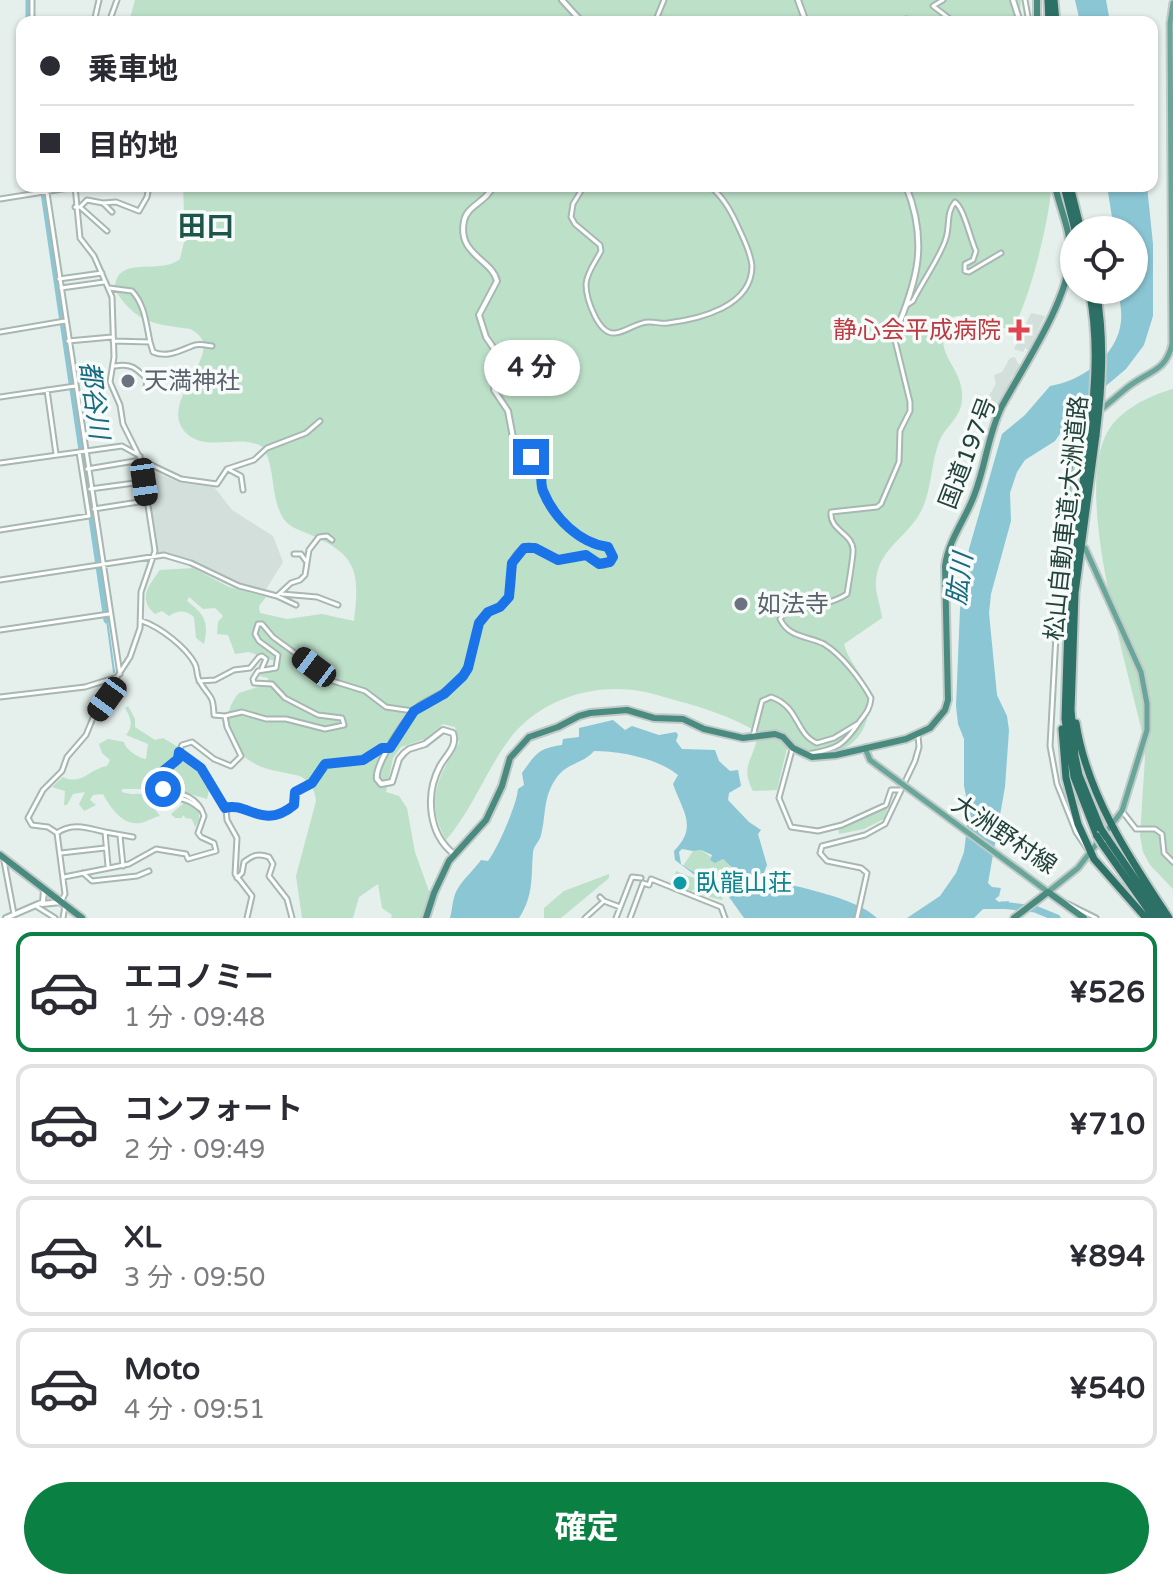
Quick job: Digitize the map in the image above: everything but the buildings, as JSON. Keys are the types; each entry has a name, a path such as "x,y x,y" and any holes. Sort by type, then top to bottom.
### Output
{"highway":[{"name":"国道197号","path":"918,735 938,721 948,700 947,551 977,489 992,427 1033,353 1067,272 1069,239 1057,192"},
{"path":"1066,192 1074,216"},
{"path":"1071,192 1075,216"},
{"name":"松山自動車道;大洲道路","path":"1091,304 1096,368 1092,435"},
{"name":"松山自動車道;大洲道路","path":"1097,304 1102,350 1069,662 1075,756 1099,832 1154,918"},
{"path":"1069,662 1085,767 1112,823 1169,918"},
{"path":"1069,662 1062,712 1065,768 1078,824 1091,853 1146,918"},
{"path":"426,918 434,893 454,854 486,820 502,786 510,758 529,737 579,716 627,710 654,718 683,719 704,729 743,738 775,734 804,755 822,756 918,735"},
{"name":"松山自動車道;大洲道路","path":"1104,841 1162,918"},
{"path":"2,856 82,918"},
{"path":"1014,918 1048,892 1084,918"}],"main road":[{"path":"1072,515 1067,506 1067,489 1082,430 1129,385 1162,366 1171,355 1170,23 1173,3"},
{"name":"大洲野村線","path":"865,748 870,760 1048,892 1078,868 1122,811 1147,730 1146,692 1141,672 1085,548"}],"street":[{"path":"562,0 577,16"},
{"path":"943,0 933,6 946,16"},
{"path":"0,199 44,192 118,676"},
{"path":"63,918 64,877 57,833 48,827 32,825 28,818 43,790 62,771 70,751 86,735 130,657 142,621 141,592 155,551 140,458 123,424 120,405 112,389 113,304 94,256 80,238 76,192"},
{"path":"78,207 87,200 116,202 139,211 148,192"},
{"path":"454,854 442,841 431,818 430,806 435,777 454,744 453,733 443,730 425,744 409,749 399,759 392,782 381,784 376,773 414,711 444,694 463,676 468,668 479,623 488,612 500,607 509,597 512,563 524,548 535,548 558,560 586,555 604,565 613,557 608,547 586,541 566,526 542,489 541,465 515,448 508,411 496,395 494,386 501,359 486,337 479,315 495,287 496,276 469,250 463,224 469,211 489,192"},
{"path":"580,192 573,204 571,217 600,245 601,251 586,282 587,292 600,324 607,332 614,333 649,321 666,324 707,315 725,307 743,290 752,270 750,255 728,205 716,192"},
{"path":"804,755 840,746 856,731 869,710 871,698 857,677 826,646 790,632 780,619 786,612 808,609 847,594 854,550 833,523 831,512 877,507 899,462 900,431 910,411 910,402 894,336 907,305 920,250 916,215 908,192"},
{"path":"907,305 913,301 944,245 949,210 955,202 962,207 967,232 976,251 973,260 965,264 965,271 969,272 1001,253"},
{"path":"103,203 112,212"},
{"path":"78,207 107,231"},
{"path":"59,279 102,273"},
{"path":"61,288 106,282"},
{"path":"109,288 132,291 138,297 145,313 153,352 161,355 182,352 194,344 212,346"},
{"path":"0,332 63,322"},
{"path":"68,341 113,339 150,342"},
{"path":"113,368 116,365 134,365 147,379 146,388"},
{"path":"0,397 73,386"},
{"path":"47,390 56,455"},
{"path":"0,463 122,446 181,479 212,485 217,484 227,469 254,460 267,448 306,433 320,421"},
{"path":"82,451 94,509 92,516"},
{"path":"87,469 140,458"},
{"path":"227,469 241,476 243,490"},
{"path":"90,489 144,482"},
{"path":"94,509 146,500"},
{"path":"1067,506 1062,524 1050,746 1052,768 1065,806 1084,848 1091,853"},
{"path":"0,530 92,516"},
{"path":"282,594 291,583 305,575 309,550 319,537 327,536 332,540"},
{"path":"294,554 301,554 306,561"},
{"path":"0,580 100,564 174,557 239,586 277,596 296,605"},
{"path":"277,596 327,599 338,605"},
{"path":"0,630 107,614"},
{"path":"142,621 151,624 189,656 195,664 199,681 211,694 214,715 242,712 325,729 344,725 342,718 318,715 285,698 272,684 254,683 255,674 266,659 262,656 250,668 234,670 215,680 199,681"},
{"path":"261,669 276,668 278,655 259,641 255,634 258,624 262,624 273,637 314,667 323,678 365,691 386,707 405,707 414,711"},
{"path":"0,697 85,687 118,676"},
{"path":"753,736 762,701 771,697 792,711 805,736 817,743 834,738 859,723"},
{"path":"64,877 123,866 156,849 186,854 188,859 216,851 214,843 198,833 204,816 198,803 179,792 163,789 160,783 162,772 178,759 182,745 192,742 214,759 231,766 241,756 225,716"},
{"path":"857,918 867,873 861,868 827,861 820,853 822,846 865,835 880,828 889,819 899,790 915,761 918,735"},
{"path":"226,809 233,806 255,815 277,815 292,807 295,792 312,783 325,764 363,760 382,748 390,748"},
{"path":"793,748 779,798 791,827 818,831 842,825 880,809 889,801 891,790 899,790"},
{"path":"179,752 201,768 226,809 227,820 237,838 234,867 237,878 252,896 247,918"},
{"path":"154,801 181,798 196,805 204,816"},
{"path":"1122,811 1136,829 1155,829 1162,834 1164,853 1173,862"},
{"path":"57,833 76,826 133,837"},
{"path":"105,832 108,867"},
{"path":"120,836 123,866"},
{"path":"61,853 106,848"},
{"path":"237,878 242,873 244,862 251,857 258,854 269,857 273,864 269,876 287,899 292,918"},
{"path":"2,856 10,916 43,902 43,888"},
{"path":"83,873 92,881 136,877 149,871"},
{"path":"616,918 632,877 641,878"},
{"path":"630,918 643,883 649,885 651,879 701,900 711,901 721,907 725,918"},
{"path":"600,897 620,907"},
{"path":"585,918 604,901"},
{"path":"36,906 63,904"},
{"path":"1065,904 1072,904 1096,918"},
{"path":"36,906 55,918"}],"shaded area":[{"path":"1031,313 1045,316 1029,350 1014,349"},
{"path":"1015,357 1018,364 1023,364 1012,377 1002,402 998,407 988,404 987,399 996,384 994,375 1002,372 1010,358"},
{"path":"144,467 180,483 214,487 232,510 273,536 283,562 265,591 240,585 170,554 156,552"}],"green space":[{"path":"135,0 1021,0 1020,16 131,16"},
{"path":"183,192 1051,192 1038,258 1026,299 1013,327 998,327 961,316 953,317 945,330 945,351 959,381 961,406 939,442 928,491 918,517 888,551 878,570 876,586 882,618 844,644 867,689 868,716 858,738 849,746 826,755 787,748 777,790 753,791 749,783 748,765 757,740 765,737 756,731 717,713 646,692 615,689 580,693 547,707 519,728 446,840 436,813 436,790 459,743 455,727 443,724 425,739 401,747 393,758 386,792 399,796 407,808 415,852 430,894 423,918 391,918 392,915 382,908 378,884 359,897 353,918 302,918 296,876 316,801 313,789 300,776 257,765 243,756 232,740 228,721 229,711 239,693 261,686 274,686 268,684 268,678 259,676 276,668 278,662 249,652 235,654 228,635 217,634 218,622 223,616 215,608 203,609 189,597 187,601 204,620 204,644 196,638 194,617 182,612 169,616 162,611 155,614 147,603 147,592 160,570 193,568 229,587 266,597 259,606 260,613 287,619 322,614 354,621 356,589 352,566 337,549 294,528 283,518 263,447 244,442 204,442 186,433 179,420 179,406 200,362 203,349 201,338 190,329 156,323 138,316 115,290 117,279 130,268 161,266 180,259 185,238"},
{"path":"1173,389 1173,889 1150,865 1143,852 1140,836 1145,758 1143,736 1106,580 1096,495 1099,459 1113,423 1136,404"},
{"path":"128,706 135,719 135,727 155,740 163,738 178,747 178,752 199,768 210,786 207,799 173,789 122,789 122,792 133,794 165,792 162,797 153,800 152,805 160,816 140,823 123,819 103,794 93,795 90,800 96,805 84,811 79,804 85,792 73,794 64,805 65,791 52,787 63,777 75,780 107,766 110,760 102,753 99,744 108,739 124,742 132,753 146,759 148,744 126,735 131,725 125,708"},
{"path":"185,802 199,812 195,827 192,819 184,815 175,818 171,814"},
{"path":"890,802 884,819 864,829 839,834 838,827 879,810"},
{"path":"701,850 711,857 710,860 723,859 730,865 734,877 717,883 683,866 693,851"},
{"path":"676,871 694,878 702,886 708,886 722,900 684,888 686,883 675,874"},
{"path":"609,874 609,878 561,918 544,918 544,908 564,891"}],"water":[{"path":"1075,0 1106,0 1109,16 1079,16"},
{"path":"1108,192 1148,192 1153,244 1153,316 1144,345 1126,369 1075,412 1055,441 1025,460 1010,493 1011,521 991,594 989,613 997,695 1007,716 1009,730 1005,787 988,883 1001,888 995,899 999,902 1009,901 1007,909 983,909 974,918 907,918 940,896 956,873 964,852 969,811 964,786 964,739 956,706 960,609 969,549 1002,434 1025,415 1050,386 1074,379 1096,365 1113,345 1121,318 1120,304 1148,304 1148,216 1112,216"},
{"path":"613,720 625,730 632,726 659,735 676,732 676,741 682,749 715,750 719,761 730,771 738,770 741,786 729,793 728,800 761,830 758,834 767,865 763,875 766,879 855,904 877,918 744,918 729,897 730,892 700,879 675,860 674,851 687,827 673,784 678,775 660,764 638,757 594,751 559,774 551,787 540,837 533,852 529,894 519,918 450,918 459,886 481,860 488,861 497,846 511,815 518,789 524,785 522,773 542,750 562,745 563,739 579,737 579,728","holes":["682,849 701,850 712,855 710,860 715,863 723,859 737,872 733,877 717,883 681,864 679,852"]}],"waterway":[{"name":"都谷川","path":"29,0 29,16"},
{"name":"都谷川","path":"44,192 107,620"},
{"path":"107,620 114,672"},
{"path":"1002,905 1035,909 1057,918"}],"place":[{"name":"静心会平成病院","path":"1019,330"},
{"name":"天満神社","path":"128,381"},
{"name":"如法寺","path":"741,604"},
{"name":"臥龍山荘","path":"680,883"}],"district":[{"name":"田口","path":"206,227"}],"route":[{"path":"163,789 159,778 178,759 179,752 201,768 226,809 233,806 266,816 287,811 295,803 295,792 312,783 321,766 363,760 382,748 390,748 414,711 455,685 468,668 479,623 488,612 500,607 509,597 510,572 518,552 529,546 558,560 586,555 599,564 610,562 613,557 608,547 586,541 566,526 542,489 541,465 531,457"}],"water label":[{"name":"肱川","path":"960,579"}]}
